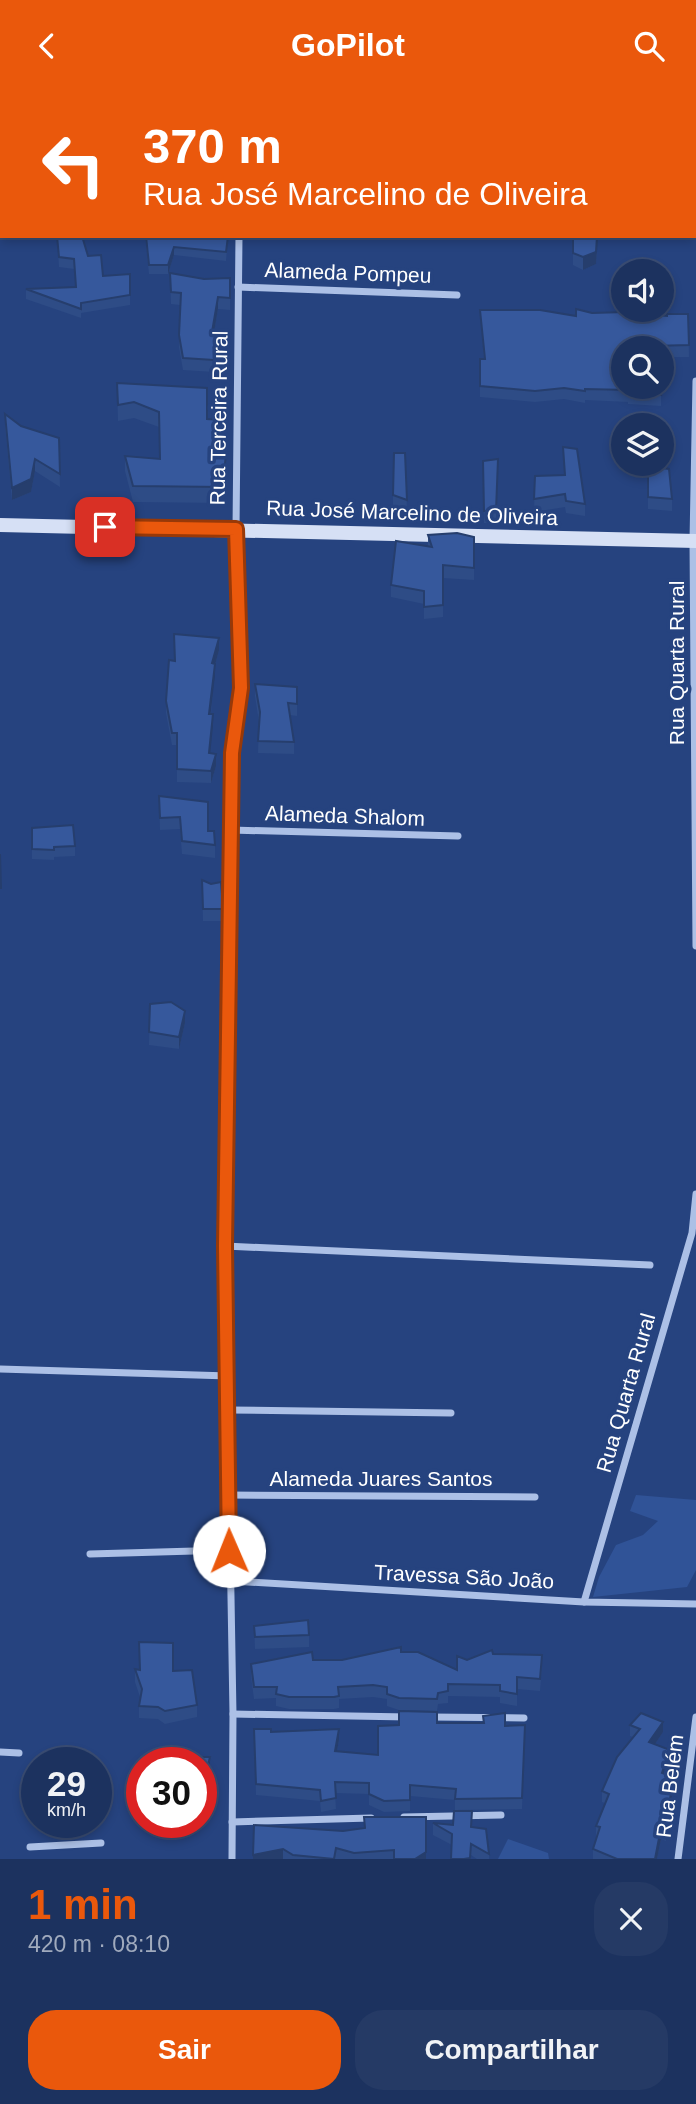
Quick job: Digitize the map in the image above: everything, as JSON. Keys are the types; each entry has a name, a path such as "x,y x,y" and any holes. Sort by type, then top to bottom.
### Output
{"street":[{"name":"Rua Terceira Rural","path":"232,1859 233,1714 225,1246 232,753 241,688 236,529 239,238"},
{"name":"Alameda Pompeu","path":"238,287 457,295"},
{"name":"Rua Quarta Rural","path":"696,380 696,946"},
{"name":"Rua José Marcelino de Oliveira","path":"0,525 695,541"},
{"name":"Alameda Shalom","path":"231,830 458,836"},
{"name":"Rua Quarta Rural","path":"584,1602 694,1233 696,1194"},
{"path":"225,1246 650,1265"},
{"path":"0,1369 229,1375"},
{"path":"229,1410 451,1413"},
{"name":"Alameda Juares Santos","path":"228,1495 535,1497"},
{"path":"90,1554 229,1551"},
{"name":"Travessa São João","path":"230,1581 584,1602 696,1604"},
{"path":"233,1714 524,1719"},
{"name":"Rua Belém","path":"678,1859 696,1717"},
{"path":"0,1752 19,1753"},
{"path":"394,1818 501,1815"},
{"path":"232,1822 380,1818"},
{"path":"30,1847 101,1843"}],"shaded area":[{"path":"636,1495 696,1500 696,1570 687,1587 593,1597 599,1577 616,1545 643,1535 658,1521 630,1511"},
{"path":"508,1839 548,1853 549,1859 498,1859"}],"building":[{"path":"57,238 83,238 88,256 101,255 103,276 130,274 130,295 81,303 81,309 26,289 76,287 74,259 59,257"},
{"path":"146,238 228,238 226,252 174,247 168,265 149,265"},
{"path":"573,238 597,238 596,252 583,257 573,253"},
{"path":"170,273 204,279 230,278 230,298 218,297 212,332 218,333 214,360 183,358 179,335 181,293 171,292"},
{"path":"576,309 592,313 611,312 611,322 674,322 674,314 688,314 689,345 674,345 674,336 611,336 611,390 585,391 564,388 535,391 480,386 480,359 485,359 480,310 540,310 576,316"},
{"path":"117,383 207,388 207,419 223,420 219,452 226,452 223,487 133,486 125,456 160,459 159,412 134,402 118,405"},
{"path":"5,414 21,426 59,438 60,474 35,459 31,479 12,488"},
{"path":"563,447 577,449 585,504 566,501 565,494 534,499 535,476 565,475"},
{"path":"394,453 405,453 407,500 393,495"},
{"path":"498,459 496,511 484,511 483,461"},
{"path":"648,476 670,476 672,499 648,497"},
{"path":"457,533 474,537 474,568 443,565 443,605 424,607 424,591 391,585 396,541 432,547 428,535"},
{"path":"174,634 219,638 212,663 215,664 209,714 213,714 209,753 216,754 211,771 177,769 177,733 172,733 166,701 169,660 175,661"},
{"path":"255,684 297,687 297,704 288,703 294,742 258,741 260,712"},
{"path":"159,796 208,802 208,831 214,831 215,845 182,841 180,817 160,818"},
{"path":"73,825 75,846 54,847 54,850 32,849 32,828"},
{"path":"202,880 211,884 221,882 223,909 203,909"},
{"path":"171,1002 185,1011 179,1037 149,1032 150,1004"},
{"path":"308,1620 309,1635 255,1637 254,1626"},
{"path":"139,1642 173,1643 173,1671 192,1670 197,1705 165,1711 158,1707 139,1706 142,1689 135,1669 140,1670"},
{"path":"401,1647 401,1652 418,1652 457,1670 457,1656 467,1660 492,1650 493,1654 542,1655 540,1679 517,1677 517,1694 500,1691 500,1685 448,1684 448,1691 438,1693 437,1699 399,1698 387,1694 387,1687 373,1685 338,1687 339,1696 334,1697 289,1697 276,1694 277,1687 254,1687 251,1664 312,1652 313,1660 342,1660"},
{"path":"399,1711 437,1712 437,1723 484,1723 483,1716 505,1713 505,1726 525,1725 522,1798 455,1799 456,1789 410,1785 410,1800 384,1801 369,1794 369,1783 335,1782 336,1798 321,1801 320,1790 256,1784 254,1729 271,1729 271,1732 339,1729 335,1751 378,1755 378,1726 399,1725"},
{"path":"641,1713 663,1722 649,1742 670,1750 662,1773 673,1777 666,1830 661,1828 655,1859 617,1859 593,1849 600,1827 596,1826 609,1794 602,1791 617,1757 640,1729 630,1725"},
{"path":"454,1811 472,1811 471,1827 486,1829 489,1854 471,1844 470,1858 451,1859 452,1834 433,1823 453,1825"},
{"path":"364,1817 426,1817 426,1852 415,1859 394,1859 394,1850 354,1853 336,1848 334,1859 293,1855 283,1849 253,1855 254,1825 343,1831 365,1828"}],"route":[{"path":"105,527 236,529 241,688 232,753 225,1246 229,1375 229,1551"}]}
